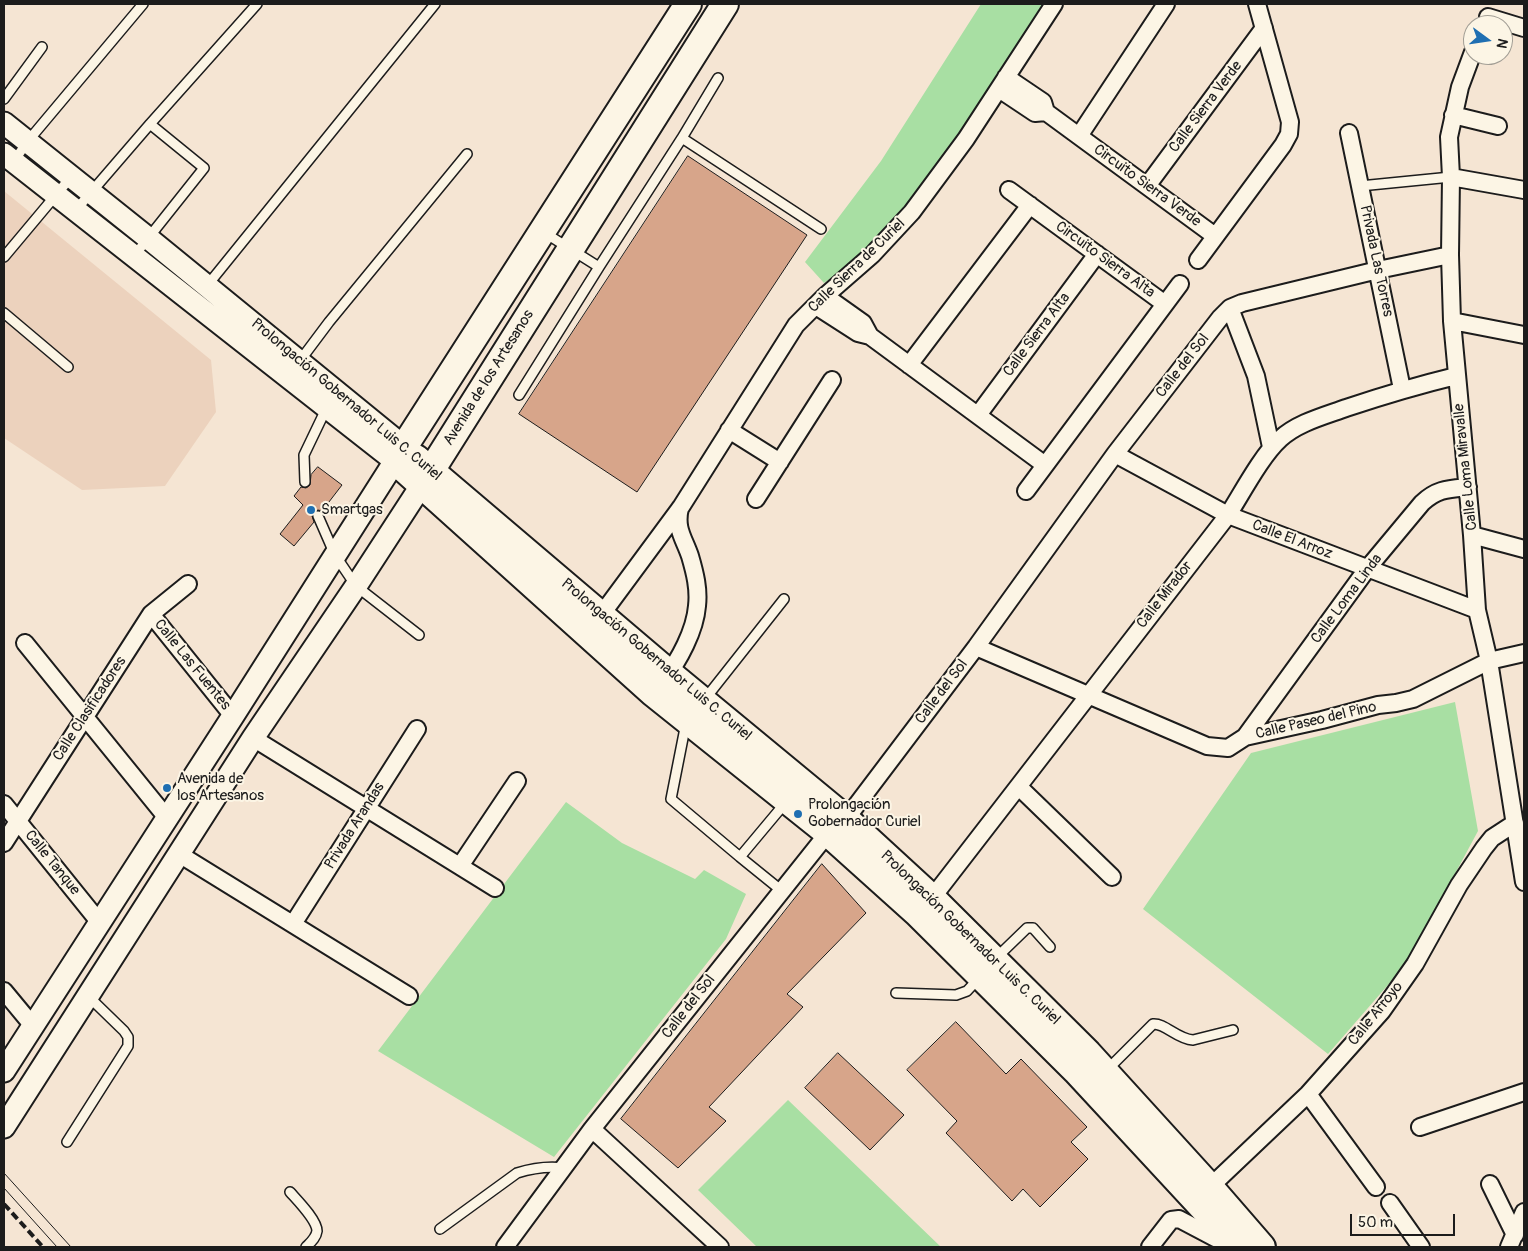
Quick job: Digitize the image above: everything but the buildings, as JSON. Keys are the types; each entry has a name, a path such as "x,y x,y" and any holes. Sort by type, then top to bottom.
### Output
{"main road":[{"path":"399,454 688,4"},
{"name":"Avenida de los Artesanos","path":"426,478 725,4"},
{"name":"Prolongación Gobernador Luis C. Curiel","path":"399,454 594,624 669,673 695,711"},
{"name":"Prolongación Gobernador Luis C. Curiel","path":"594,624 653,693 695,711 837,826 932,898 988,968 1076,1070 1239,1247"},
{"name":"Prolongación Gobernador Luis C. Curiel","path":"837,826 917,913 988,968 1105,1072 1210,1186 1262,1247"}],"street":[{"name":"Calle Sierra de Curiel","path":"594,624 681,507 796,325 872,255 912,212 966,139 1054,4"},
{"name":"Circuito Sierra Verde","path":"1079,136 1166,4"},
{"name":"Circuito Sierra Verde","path":"1198,260 1283,145 1289,134 1290,122 1257,4"},
{"name":"Calle Sierra Verde","path":"1147,186 1264,28"},
{"name":"Calle Loma Miravalle","path":"1468,65 1460,87 1448,137 1451,177 1450,255 1452,321 1468,487 1477,610 1489,661 1519,832 1524,882"},
{"name":"Circuito Sierra Verde","path":"1003,83 1043,102 1046,112 1215,236"},
{"path":"1453,115 1498,126"},
{"name":"Prolongación Gobernador Luis C. Curiel","path":"4,123 148,238 200,295"},
{"name":"Privada Las Torres","path":"1349,133 1402,389"},
{"name":"Prolongación Gobernador Luis C. Curiel","path":"9,158 134,256 200,295 399,454"},
{"path":"1451,177 1524,190"},
{"name":"Circuito Sierra Alta","path":"1009,190 1165,304 1026,491"},
{"path":"910,365 1030,205"},
{"name":"Calle Sierra Alta","path":"978,415 1097,254"},
{"name":"Calle del Sol","path":"506,1247 592,1129 782,891 837,826 976,647 1115,454 1220,318 1230,308 1242,303 1378,270 1450,255"},
{"path":"1165,304 1180,284"},
{"path":"820,301 864,323 870,336 1045,465"},
{"path":"1230,308 1256,376 1271,447"},
{"path":"1452,321 1524,335"},
{"name":"Calle Mirador","path":"932,898 1228,515 1271,447 1281,437 1320,417 1402,389 1456,376"},
{"path":"756,499 832,380"},
{"path":"729,430 780,462"},
{"path":"4,1071 186,790 399,454"},
{"name":"Calle El Arroz","path":"1115,454 1228,515 1477,610"},
{"name":"Avenida de los Artesanos","path":"4,1127 253,738 356,586 426,478"},
{"name":"Calle Loma Linda","path":"1245,737 1367,569 1431,495 1442,490 1468,487"},
{"name":"Calle Sierra de Curiel","path":"653,693 669,673 686,642 698,607 698,588 694,570 678,526 681,507"},
{"path":"1472,535 1524,549"},
{"name":"Calle Clasificadores","path":"4,843 152,614 188,584"},
{"name":"Calle Las Fuentes","path":"152,614 233,716"},
{"path":"25,643 167,818"},
{"name":"Calle Paseo del Pino","path":"976,647 1207,746 1228,748 1245,737 1378,705 1414,699 1489,661 1524,653"},
{"name":"Privada Arandas","path":"293,924 417,729"},
{"path":"253,738 495,888"},
{"path":"460,866 517,782"},
{"path":"1019,787 1112,877"},
{"path":"186,790 210,806"},
{"name":"Calle Tanque","path":"4,804 100,922"},
{"name":"Calle Arroyo","path":"1210,1186 1308,1094 1382,1011 1415,964 1459,885 1492,838 1519,832"},
{"path":"179,854 409,996"},
{"path":"79,955 102,974"},
{"path":"4,991 33,1026"},
{"path":"1420,1127 1524,1092"},
{"path":"1308,1094 1376,1186"},
{"path":"592,1129 715,1245"},
{"path":"1490,1184 1512,1241"},
{"path":"1390,1203 1421,1247"},
{"path":"1512,1241 1524,1212"},
{"path":"1150,1247 1171,1220 1175,1219 1179,1219 1214,1238 1239,1247"}],"lane":[{"path":"9,158 28,141 143,4"},
{"path":"75,211 257,4"},
{"path":"200,295 435,4"},
{"path":"4,100 42,47"},
{"path":"519,395 718,78"},
{"path":"134,256 204,168 150,124"},
{"path":"682,138 820,229"},
{"path":"293,369 329,322 467,154"},
{"path":"5,252 72,176"},
{"path":"1360,186 1451,177"},
{"path":"542,232 599,267"},
{"path":"4,313 68,367"},
{"path":"305,482 304,456 332,400"},
{"path":"318,516 335,555 356,586 419,635"},
{"path":"782,891 671,799 695,711 717,686 784,599"},
{"path":"740,857 794,792"},
{"path":"896,993 956,996 967,991 1020,934 1030,927 1050,947"},
{"path":"66,1142 128,1046 128,1037 124,1030 88,996"},
{"path":"1105,1072 1152,1024 1158,1024 1181,1038 1193,1040 1233,1030"},
{"path":"440,1229 517,1173 528,1169 550,1166 564,1168"},
{"path":"290,1192 314,1222 317,1230 314,1239 306,1247"}],"shaded area":[{"path":"4,191 211,360 216,412 165,486 82,490 4,438"}],"green space":[{"path":"981,4 1046,4 911,204 860,259 824,283 805,262 881,161"},
{"path":"1455,702 1478,831 1407,963 1328,1054 1143,909 1251,753"},
{"path":"566,802 622,843 695,879 704,870 746,894 726,939 554,1157 378,1051"},
{"path":"788,1100 941,1247 757,1247 698,1190"}],"tram line":[{"path":"4,1173 71,1247"},
{"path":"4,1188 57,1247"}],"railway":[{"path":"4,1204 43,1247"}],"place":[{"name":"Smartgas","path":"311,510"},
{"name":"Avenida de los Artesanos","path":"167,788"},
{"name":"Prolongación Gobernador Curiel","path":"798,814"}]}
